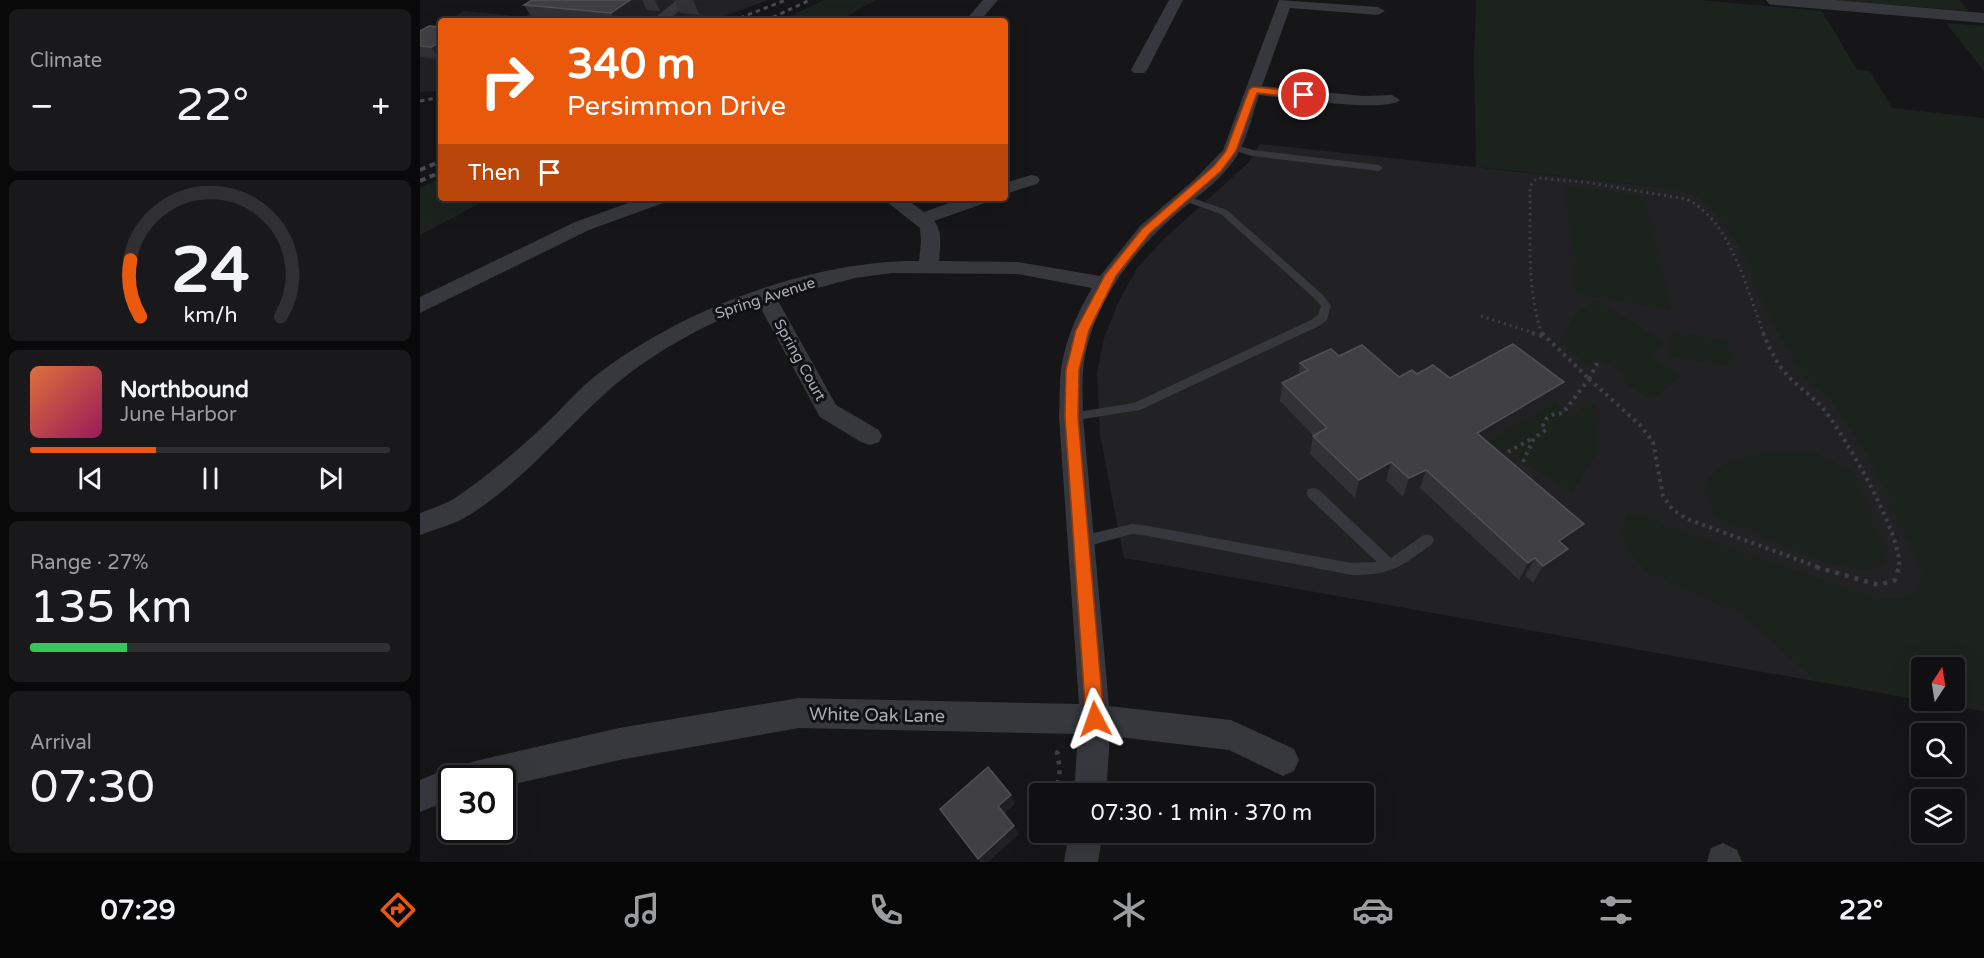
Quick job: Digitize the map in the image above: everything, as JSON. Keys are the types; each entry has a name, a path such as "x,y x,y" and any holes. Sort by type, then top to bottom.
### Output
{"street":[{"path":"661,18 686,0"},
{"path":"975,18 991,0"},
{"path":"1139,70 1176,0"},
{"path":"1775,0 1984,18"},
{"path":"1091,783 1095,719 1071,417 1072,370 1083,330 1106,284 1146,231 1218,169 1232,147 1285,2 1378,11"},
{"path":"1253,90 1363,101 1392,100"},
{"path":"1008,188 1031,180"},
{"path":"420,306 582,225 650,201"},
{"path":"895,201 929,226 931,242 928,268"},
{"path":"921,219 972,201"},
{"name":"Spring Avenue","path":"420,524 460,507 499,479 537,447 602,383 664,340 735,305 811,282 855,272 892,267 1018,268 1106,284"},
{"name":"Spring Court","path":"765,297 828,411 870,436"},
{"name":"White Oak Lane","path":"516,768 619,744 799,713 1095,719 1231,735 1283,760"},
{"path":"420,796 438,789"},
{"path":"1081,862 1084,843"}],"lane":[{"path":"1232,147 1252,153 1379,168"},
{"path":"1071,417 1136,407 1315,323 1323,317 1326,306 1319,297 1224,212 1184,198"},
{"path":"1313,493 1390,566"},
{"path":"1081,542 1132,529 1143,530 1352,569 1375,570 1390,566 1427,540"}],"path":[{"path":"1538,178 1554,178 1696,202 1723,235 1766,339 1780,366 1827,413 1872,491 1899,555 1900,567 1895,580 1879,585 1810,566 1687,519 1674,510 1663,496 1653,442 1640,425 1589,379 1543,336 1539,327 1534,297 1531,239 1532,182 1538,178"},
{"path":"1481,316 1543,336"},
{"path":"1508,452 1546,430 1543,425 1548,416 1563,413 1589,379 1599,360"},
{"path":"1523,462 1534,438"},
{"path":"1058,783 1060,769 1057,753 1062,746"}],"shaded area":[{"path":"552,0 768,0 720,18 451,18 464,11 524,17"},
{"path":"824,0 876,0 843,18 786,18"},
{"path":"1476,0 1699,0 1822,11 1857,70 1870,71 1892,108 1984,118 1984,711 1965,708 1965,657 1911,657 1911,698 1815,681 1742,615 1651,575 1628,551 1622,530 1627,514 1643,513 1669,526 1875,597 1900,599 1918,590 1922,571 1869,457 1831,399 1804,377 1772,322 1739,245 1709,204 1694,195 1659,187 1476,167 1474,62"},
{"path":"1832,0 1960,0 1969,11"},
{"path":"1946,23 1984,26 1984,71"},
{"path":"438,26 438,91 420,92 420,36"},
{"path":"1260,144 1817,204 1984,711 1965,708 1965,657 1911,657 1911,698 1124,558 1100,435 1097,373 1104,338 1118,303 1137,268 1163,240 1249,162"},
{"path":"438,179 438,201 484,201 420,235 420,188"},
{"path":"1565,185 1644,196 1671,310 1576,294"},
{"path":"1596,300 1663,341 1652,358 1681,376 1652,400 1622,382 1626,374 1596,358 1590,367 1570,351 1563,339 1575,314"},
{"path":"1668,330 1729,341 1738,368 1671,357"},
{"path":"1589,399 1595,405 1599,450 1572,492 1505,450 1495,454 1478,447 1555,401 1563,413 1576,413"},
{"path":"1812,451 1854,472 1884,546 1887,563 1868,571 1825,563 1716,518 1705,484 1726,463 1767,452"}],"building":[{"path":"532,0 630,0 611,13 524,5"},
{"path":"429,26 438,27 438,43 432,47 420,46 420,31"},
{"path":"1513,344 1564,382 1477,433 1584,524 1559,541 1568,549 1543,566 1535,558 1528,563 1426,470 1409,478 1391,462 1359,480 1313,436 1327,428 1282,383 1308,370 1300,363 1331,349 1339,356 1362,345 1399,377 1412,370 1417,374 1433,365 1450,378"},
{"path":"988,767 1011,795 998,806 1014,826 978,859 940,809"}],"railway":[{"path":"740,18 786,0"},
{"path":"771,18 810,0"},
{"path":"420,101 438,98"},
{"path":"420,170 438,162"},
{"path":"420,181 438,173"}],"route":[{"path":"1095,719 1071,417 1072,370 1083,330 1111,275 1146,231 1218,169 1231,151 1253,90 1304,95"}]}
